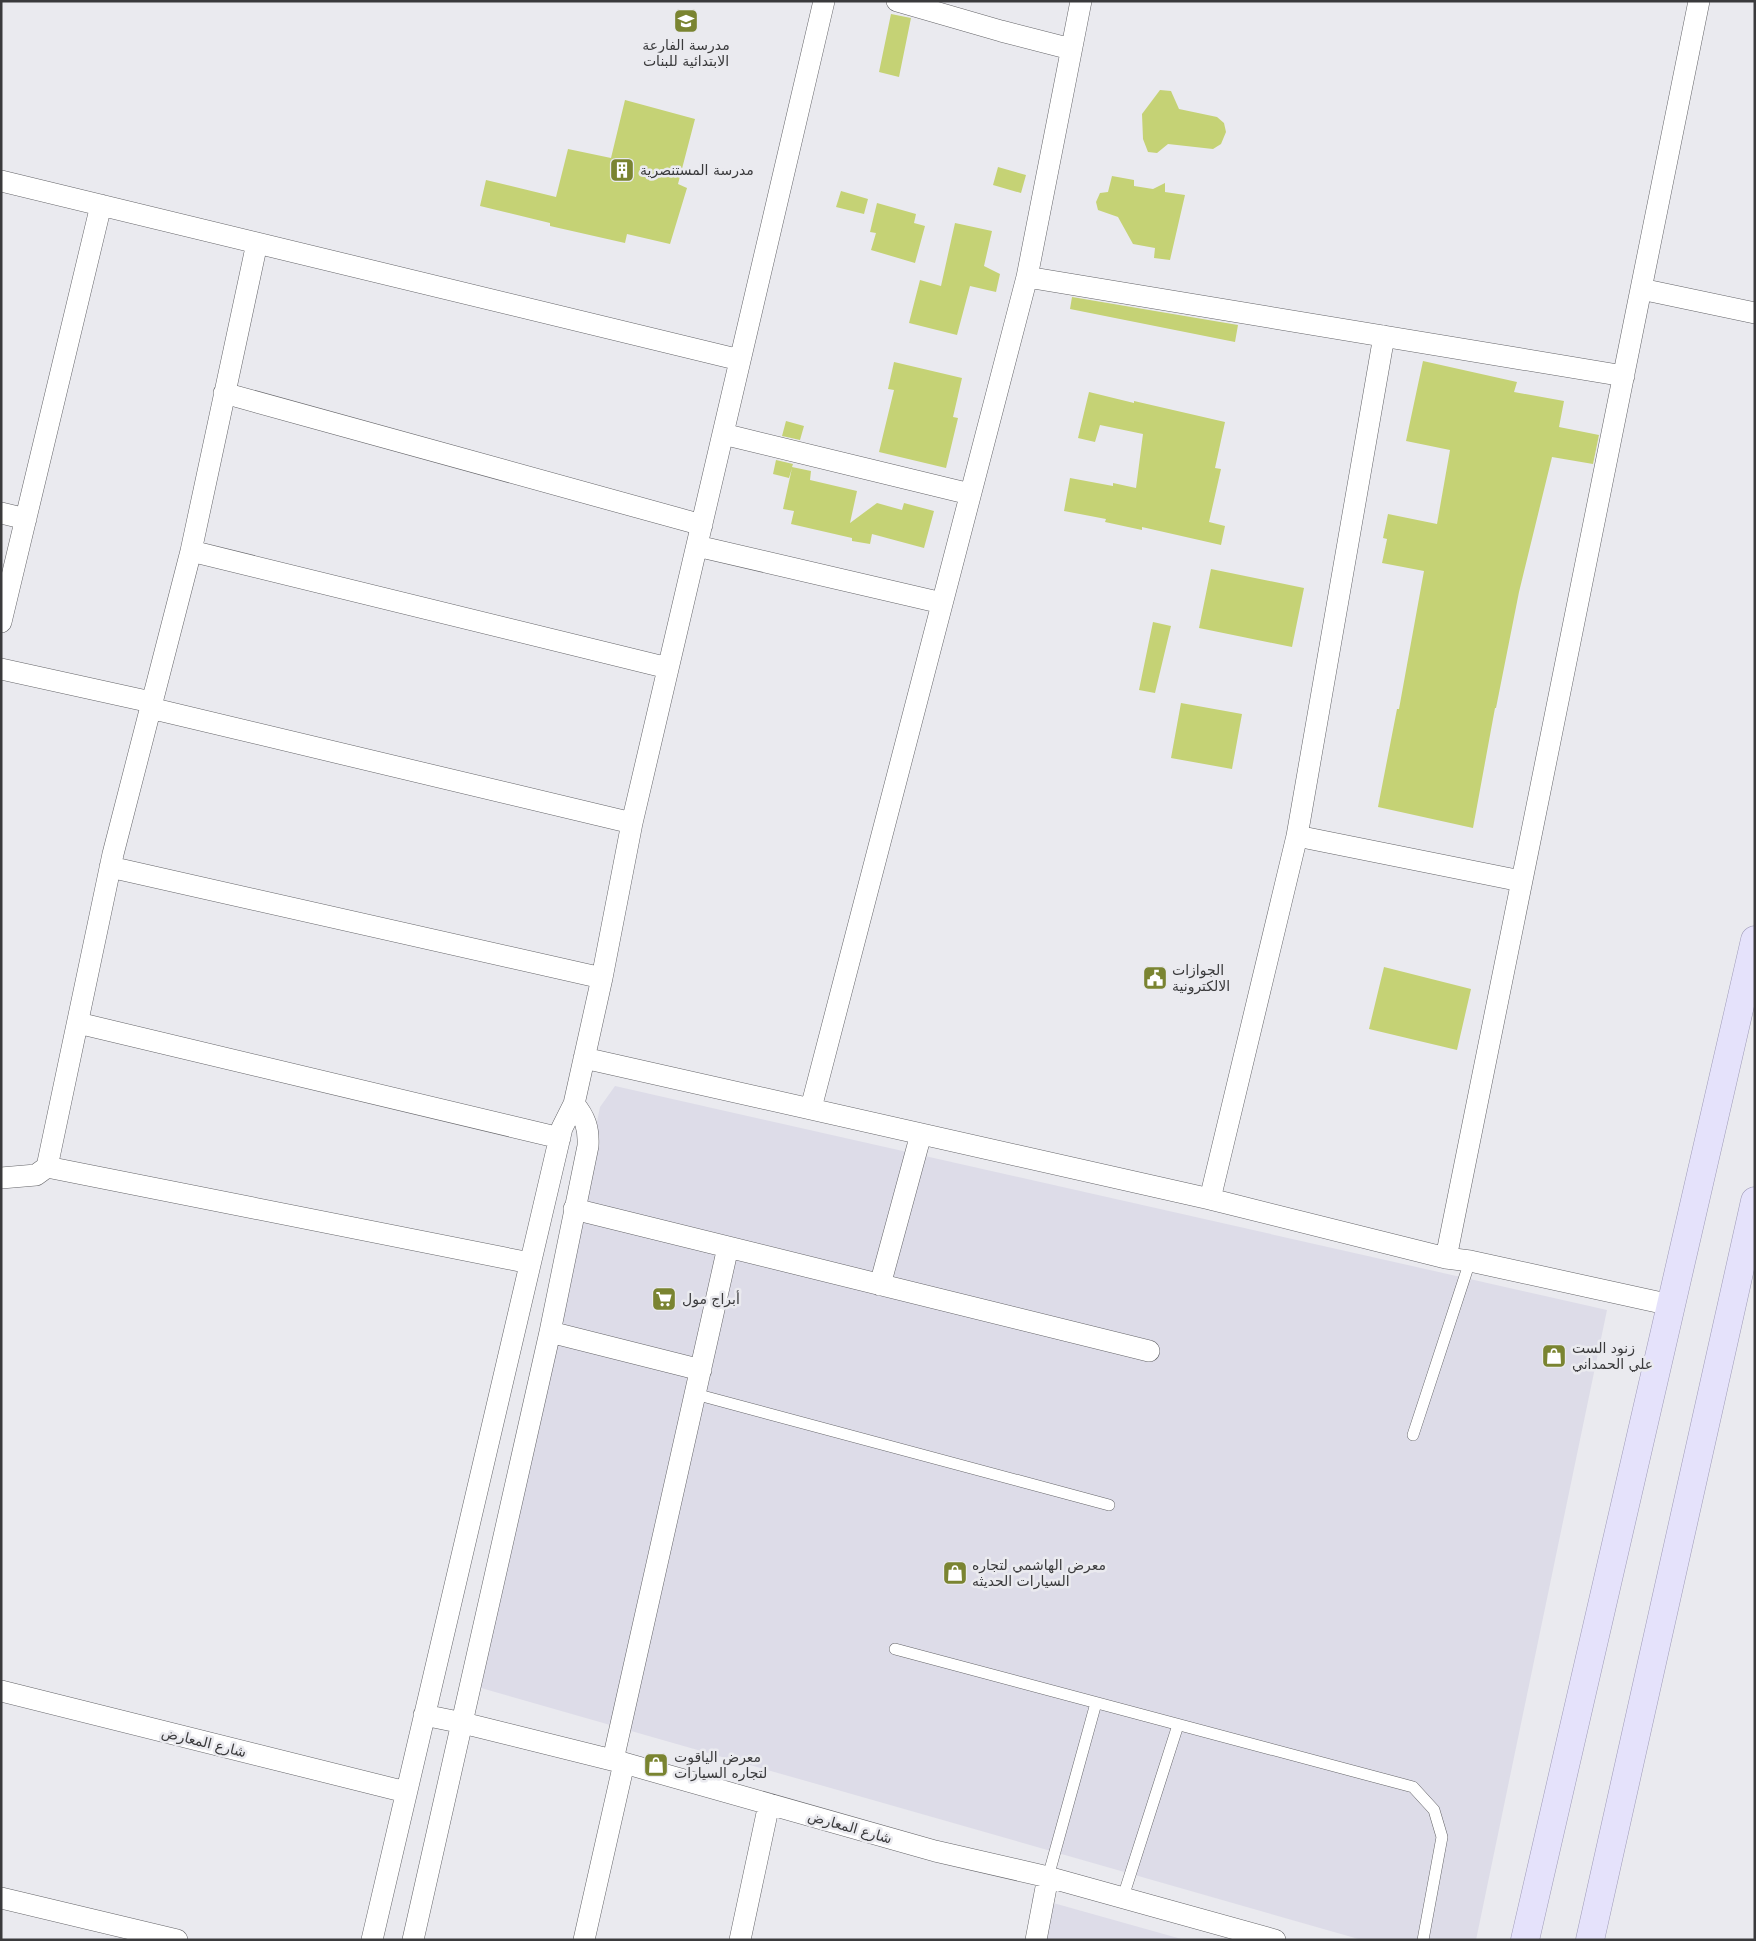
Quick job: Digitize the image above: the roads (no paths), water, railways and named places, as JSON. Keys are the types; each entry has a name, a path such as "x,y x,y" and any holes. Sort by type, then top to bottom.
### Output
{"main road":[{"path":"1526,1940 1755,940"},
{"path":"1590,1940 1754,1211"}],"street":[{"path":"372,1940 560,1138 565,1120 574,1104 602,978 632,823 824,1"},
{"path":"897,1 1071,49"},
{"path":"811,1108 1026,277 1081,1"},
{"path":"1446,1258 1699,1"},
{"path":"1,181 740,360"},
{"path":"1,622 101,205"},
{"path":"1,1178 36,1175 47,1166 110,867 150,705 192,551 257,243"},
{"path":"1026,277 1624,376"},
{"path":"1641,289 1755,313"},
{"path":"1210,1199 1298,836 1384,336"},
{"path":"224,393 702,525"},
{"path":"723,434 970,494"},
{"path":"1,513 26,519"},
{"path":"697,546 942,603"},
{"path":"192,551 668,668"},
{"path":"1,669 632,823"},
{"path":"1298,836 1521,881"},
{"path":"110,867 602,978"},
{"path":"78,1022 560,1138"},
{"path":"584,1058 1210,1199 1446,1258 1470,1261 1671,1305"},
{"path":"413,1940 550,1332 588,1146 589,1134 587,1123 582,1112 574,1104"},
{"path":"880,1285 921,1134"},
{"path":"47,1166 530,1263"},
{"path":"574,1209 1149,1352"},
{"path":"584,1940 695,1394 728,1247"},
{"path":"550,1332 700,1370"},
{"name":"شارع المعارض","path":"1,1691 406,1792"},
{"name":"شارع المعارض","path":"424,1716 463,1723 619,1761 935,1851 1048,1877 1275,1940"},
{"path":"740,1940 769,1804"},
{"path":"1036,1940 1048,1877"},
{"path":"1,1898 177,1940"}],"lane":[{"path":"1413,1434 1470,1261"},
{"path":"695,1394 1109,1505"},
{"path":"895,1649 1414,1787 1434,1810 1442,1837 1423,1940"},
{"path":"1048,1877 1096,1703"},
{"path":"1123,1898 1178,1725"}],"place":[{"name":"مدرسة الفارعة الابتدائية للبنات","path":"686,21"},
{"name":"مدرسة المستنصرية","path":"622,170"},
{"name":"الجوازات الالكترونية","path":"1155,978"},
{"name":"أبراج مول","path":"664,1299"},
{"name":"زنود الست علي الحمداني","path":"1554,1356"},
{"name":"معرض الهاشمي لتجاره السيارات الحديثه","path":"955,1573"},
{"name":"معرض الياقوت لتجاره السيارات","path":"656,1765"}]}
